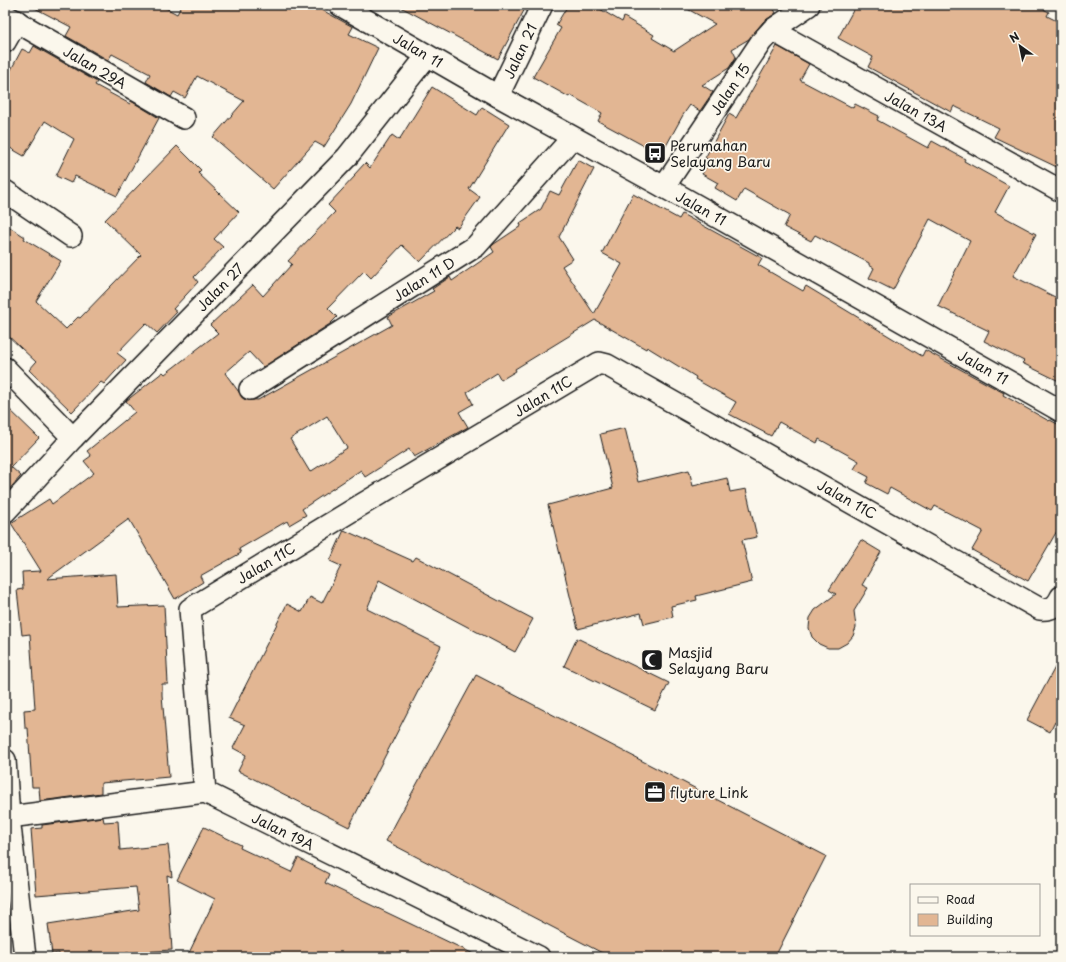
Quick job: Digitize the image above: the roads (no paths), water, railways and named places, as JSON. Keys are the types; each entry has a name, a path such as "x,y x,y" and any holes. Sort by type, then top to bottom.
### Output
{"street":[{"name":"Jalan 11","path":"340,5 426,56 572,138 664,187 1061,412"},
{"name":"Jalan 21","path":"498,96 542,5"},
{"name":"Jalan 15","path":"664,187 761,42 772,30 809,5"},
{"path":"5,42 11,18"},
{"name":"Jalan 29A","path":"11,18 184,118"},
{"name":"Jalan 13A","path":"772,30 1061,191"},
{"name":"Jalan 27","path":"5,512 73,438 347,157 426,56"},
{"name":"Jalan 11 D","path":"250,389 476,246 572,138"},
{"path":"5,191 72,236"},
{"name":"Jalan 11C","path":"205,792 190,609 368,500 599,363 607,364 1040,609 1049,610 1056,606 1061,597"},
{"path":"5,368 73,438"},
{"path":"5,760 9,817 25,957"},
{"path":"9,817 205,792"},
{"name":"Jalan 19A","path":"205,792 539,957"}],"place":[{"name":"Perumahan Selayang Baru","path":"655,153"},
{"name":"Masjid Selayang Baru","path":"652,660"},
{"name":"flyture Link","path":"655,792"}]}
